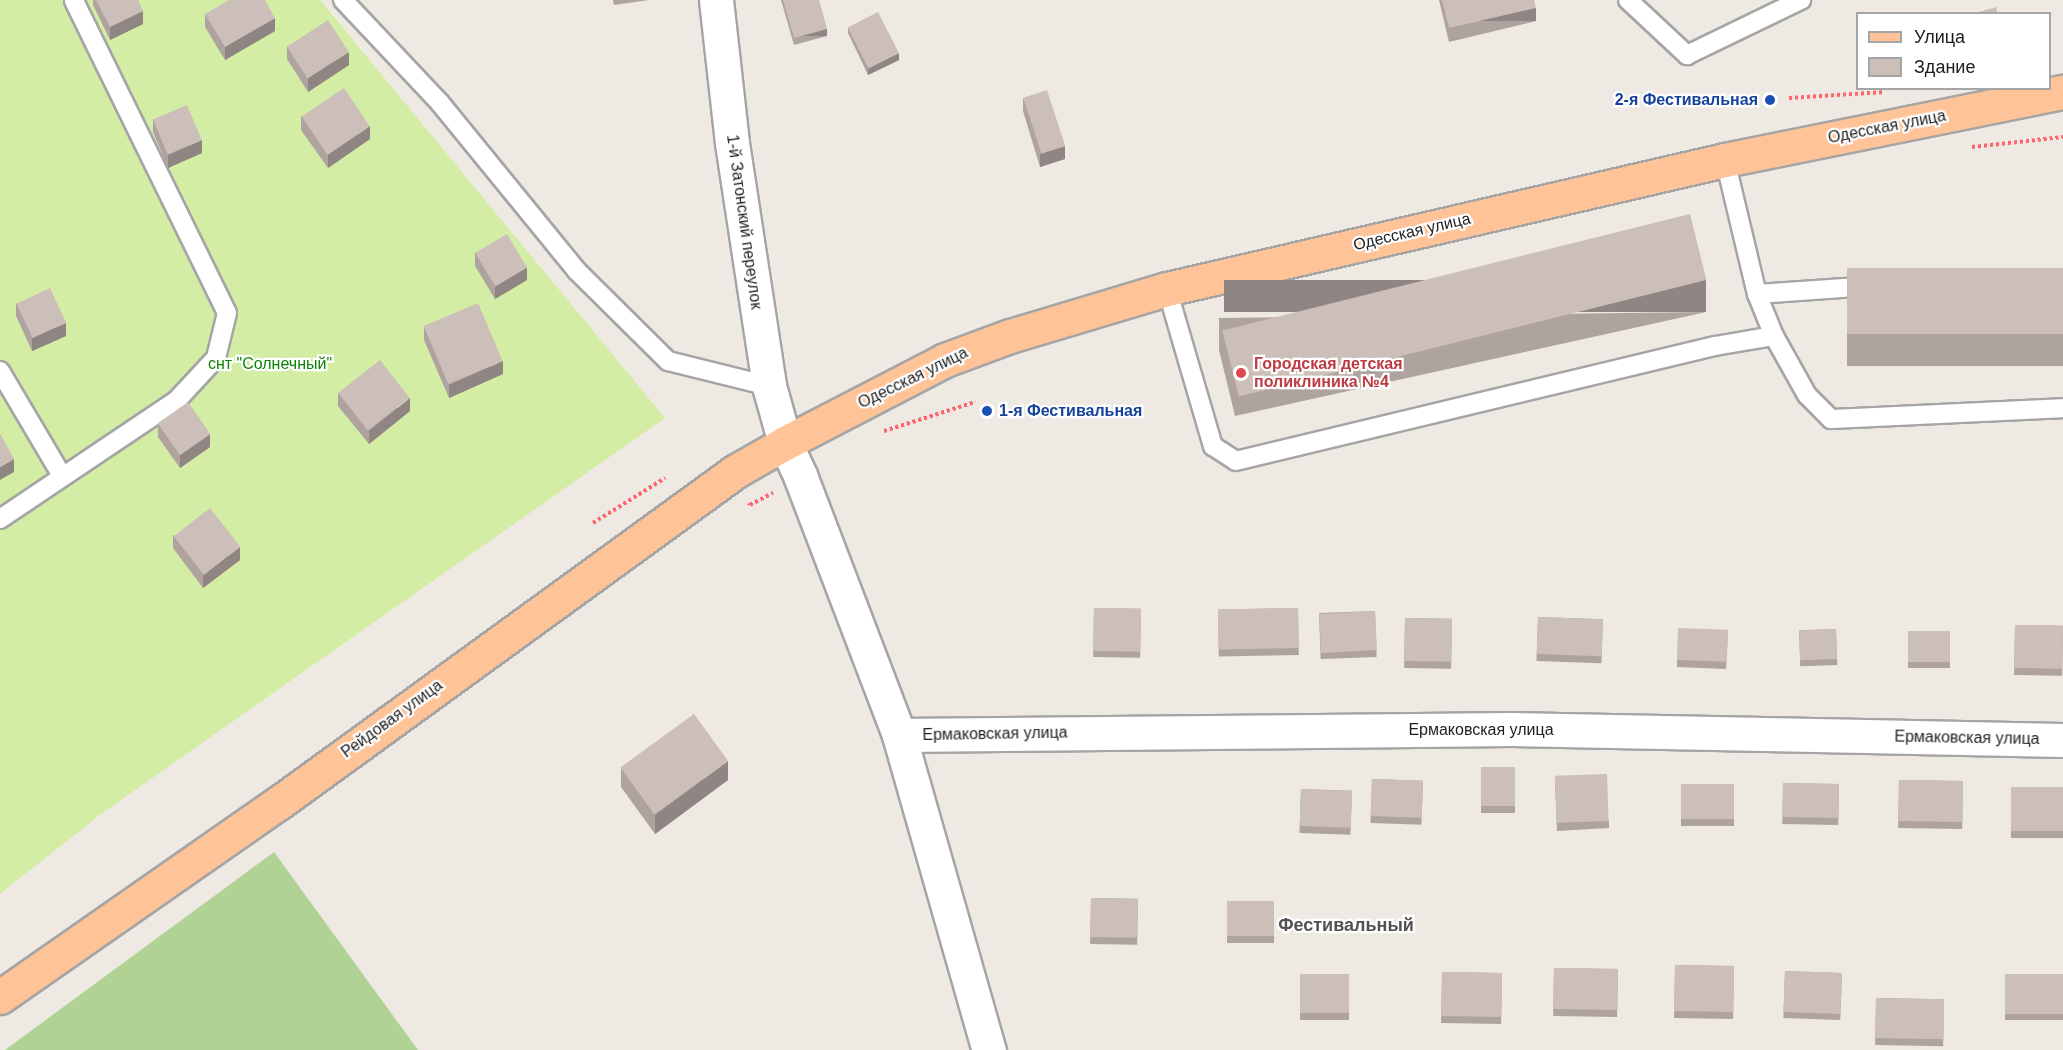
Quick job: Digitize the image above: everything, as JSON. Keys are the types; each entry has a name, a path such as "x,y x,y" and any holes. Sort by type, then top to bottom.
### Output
{"main road":[{"name":"Одесская улица","path":"784,442 945,360 1010,336 1167,289 1725,160 2063,92"},
{"name":"Рейдовая улица","path":"0,997 280,802 736,471 784,442"}],"street":[{"name":"1-й Затонский переулок","path":"716,0 732,143 769,386"},
{"path":"784,442 801,478 898,735 989,1050"},
{"name":"Ермаковская улица","path":"898,735 1511,729 2063,740"}],"lane":[{"path":"0,519 177,400 216,358 227,313 74,0"},
{"path":"343,0 440,103 577,271 668,361 769,386 784,442"},
{"path":"1628,0 1687,55 1801,0"},
{"path":"1725,160 1757,294 1774,336 1807,394 1831,419 2063,408"},
{"path":"1757,294 1886,284"},
{"path":"1167,289 1213,446 1236,461 1715,346 1774,336"},
{"path":"0,371 62,476"}],"green space":[{"name":"снт \"Солнечный\"","path":"0,0 320,0 665,418 101,814 0,894"},
{"path":"274,852 418,1050 5,1050"}],"building":[{"path":"96,0 138,0 143,11 110,27"},
{"path":"229,0 265,0 275,18 225,47 205,14"},
{"path":"783,0 819,0 827,29 794,38"},
{"path":"1442,0 1534,0 1536,8 1449,28"},
{"path":"1996,7 1997,12 1979,12"},
{"path":"878,12 899,53 869,68 848,27"},
{"path":"328,20 349,52 308,79 287,47"},
{"path":"344,88 370,126 327,155 302,117"},
{"path":"1047,90 1065,146 1041,154 1023,98"},
{"path":"187,105 202,140 168,154 153,119"},
{"path":"1690,214 1706,280 1239,397 1222,331"},
{"path":"507,234 527,267 495,286 475,253"},
{"path":"1847,268 2063,268 2063,334 1847,334"},
{"path":"50,288 66,322 33,338 16,304"},
{"path":"478,303 503,361 448,384 424,326"},
{"path":"380,360 410,398 368,430 338,393"},
{"path":"188,402 210,434 180,455 158,423"},
{"path":"0,433 14,459 0,467"},
{"path":"210,508 240,547 204,575 174,536"},
{"path":"1094,608 1141,609 1140,652 1093,651"},
{"path":"1298,608 1299,648 1219,649 1218,609"},
{"path":"1375,611 1377,650 1321,653 1319,614"},
{"path":"1538,617 1603,619 1602,656 1537,654"},
{"path":"1405,618 1452,619 1451,662 1404,661"},
{"path":"2015,625 2063,626 2062,669 2014,668"},
{"path":"1678,628 1728,630 1727,662 1677,660"},
{"path":"1836,629 1837,659 1800,660 1799,630"},
{"path":"1908,631 1950,631 1950,662 1908,662"},
{"path":"694,714 728,761 654,814 620,767"},
{"path":"1481,767 1515,767 1515,806 1481,806"},
{"path":"1607,774 1609,821 1557,823 1555,776"},
{"path":"1372,779 1423,781 1422,818 1371,816"},
{"path":"1899,780 1963,781 1962,822 1898,821"},
{"path":"1783,783 1839,784 1838,818 1782,817"},
{"path":"1681,784 1734,784 1734,819 1681,819"},
{"path":"2011,787 2063,787 2063,831 2011,831"},
{"path":"1301,789 1352,791 1351,828 1300,826"},
{"path":"1091,898 1138,899 1137,938 1090,937"},
{"path":"1227,901 1274,901 1274,936 1227,936"},
{"path":"1675,965 1734,966 1733,1012 1674,1011"},
{"path":"1554,968 1618,969 1617,1010 1553,1009"},
{"path":"1785,971 1842,973 1841,1014 1784,1012"},
{"path":"1442,972 1502,973 1501,1017 1441,1016"},
{"path":"1300,974 1349,974 1349,1013 1300,1013"},
{"path":"2005,974 2063,974 2063,1014 2005,1014"},
{"path":"1876,998 1944,999 1943,1039 1875,1038"}],"place":[{"name":"2-я Фестивальная","path":"1770,100"},
{"name":"Городская детская поликлиника №4","path":"1241,373"},
{"name":"1-я Фестивальная","path":"987,411"}],"district":[{"name":"Фестивальный","path":"1346,925"}]}
